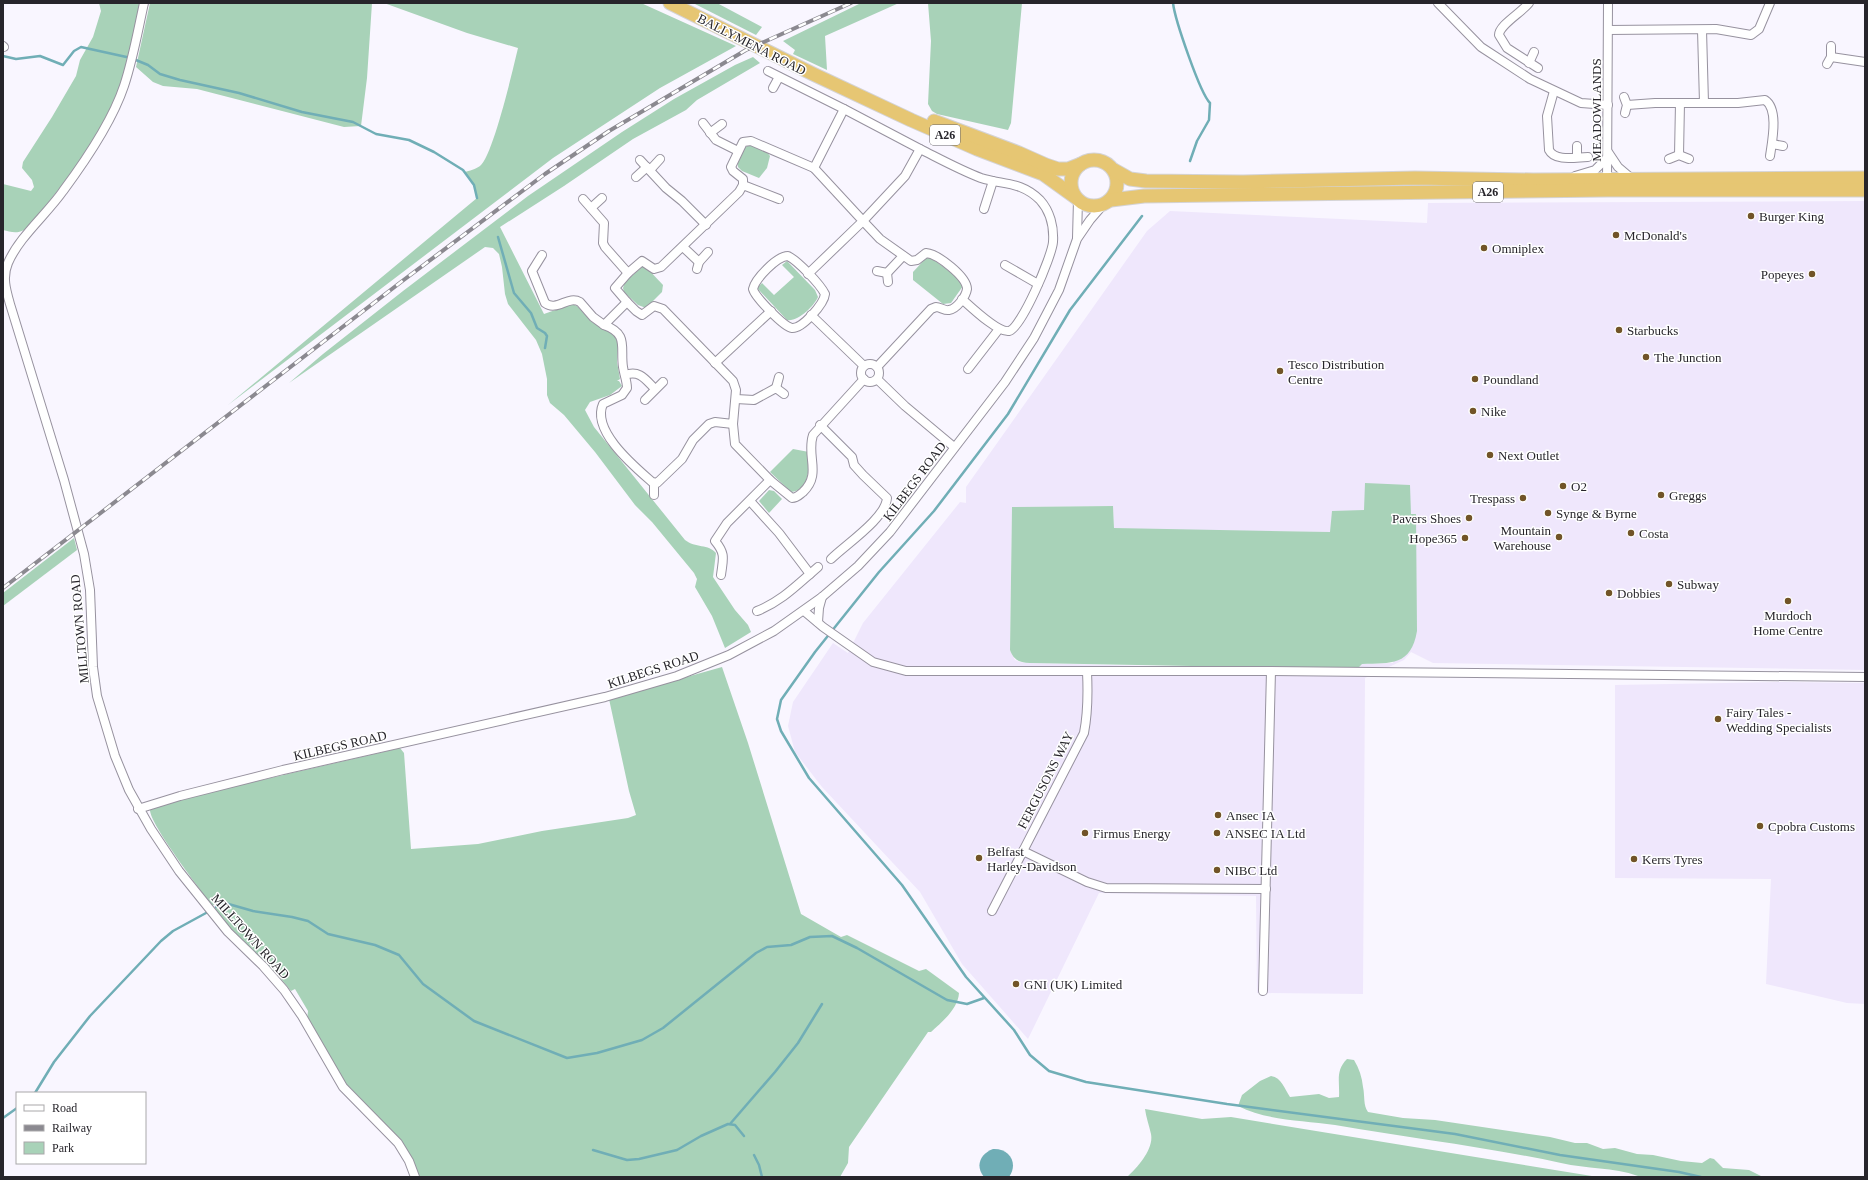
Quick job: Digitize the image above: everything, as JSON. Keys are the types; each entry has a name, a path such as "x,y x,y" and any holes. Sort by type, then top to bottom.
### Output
{"highway":[{"name":"BALLYMENA ROAD","path":"670,3 813,74 977,149 1043,174 1076,198"},
{"name":"BALLYMENA ROAD","path":"813,74 1019,153 1046,166 1058,169 1068,169 1081,164"},
{"name":"A26","path":"1081,164 1086,161 1098,160 1104,162 1114,170 1130,179 1146,181 1243,182 1416,178 1560,179 1607,185 1632,179 1865,178"},
{"path":"1076,198 1072,190 1072,175 1081,164"},
{"path":"1107,203 1116,193 1118,186 1117,177 1114,170"},
{"name":"A26","path":"1076,198 1092,207 1144,196 1607,185 1865,190"}],"street":[{"name":"MILLTOWN ROAD","path":"144,3 124,86 96,143 57,200 14,251 7,264 4,278 10,304 62,473 84,554 90,590 93,667 97,696 115,756 138,809 164,850 228,932 284,990 302,1016 343,1087 398,1143 409,1161 415,1177"},
{"path":"1438,3 1482,47 1530,79 1581,103 1608,105"},
{"path":"1528,3 1520,14 1503,26 1499,32 1501,39 1507,48 1538,68"},
{"name":"MEADOWLANDS","path":"1607,185 1608,3"},
{"path":"1608,30 1724,30 1754,34 1759,29 1770,3"},
{"path":"1702,30 1704,103"},
{"path":"1827,64 1831,57 1831,46"},
{"path":"1529,63 1534,52"},
{"path":"1831,57 1865,62"},
{"path":"768,71 961,169 993,181 1013,183 1027,190 1039,199 1049,215 1053,243 1049,260 1024,313 1015,328 1009,331 999,329 962,299"},
{"path":"773,88 779,76"},
{"name":"MEADOWLANDS","path":"1554,91 1547,116 1549,150 1551,154 1555,156 1588,157"},
{"path":"1625,105 1655,103 1738,103 1760,99 1767,101 1773,112 1770,156"},
{"path":"1679,156 1680,104"},
{"path":"814,168 844,109"},
{"path":"703,123 716,140 738,152"},
{"path":"710,133 722,124"},
{"path":"864,379 820,425 812,438 813,472 811,482 796,498 792,498 770,480 735,444 733,424 736,390 733,381 661,307 654,306 642,315 627,302 615,288 628,273 642,261 654,269 659,268 683,247 739,192 743,185 743,178 733,171 731,167 743,142 748,140 814,168 880,239 903,256 912,261 926,253 936,257 965,280 968,288 962,299 950,310 936,307 931,309 877,367"},
{"path":"1772,144 1783,146"},
{"path":"1577,146 1577,157"},
{"path":"808,274 905,176 920,149"},
{"path":"1560,179 1595,170 1608,155 1618,167 1632,179"},
{"path":"1669,159 1679,156 1689,159"},
{"path":"636,177 660,159"},
{"path":"640,160 666,188 706,224"},
{"path":"984,208 993,181"},
{"path":"743,185 779,199"},
{"path":"591,208 602,198"},
{"name":"KILBEGS ROAD","path":"1076,198 1077,239"},
{"path":"583,199 604,225 605,248 628,273"},
{"name":"KILBEGS ROAD","path":"138,809 246,779 605,697 677,676 729,655 774,631 822,597 858,566 890,532 1005,382 1034,338 1059,290 1077,239 1090,220 1107,203"},
{"path":"683,247 698,265 708,252"},
{"path":"542,255 532,271 545,302 549,306 555,306 572,300 577,300 597,321 615,330 623,342 623,365 627,384 626,392 603,404 601,408 602,415 606,430 619,452 654,483 654,496"},
{"path":"888,282 888,273 903,256"},
{"path":"782,257 788,257 808,274 820,286 825,294 822,304 799,326 791,328 784,323 755,294 753,287 756,282 775,262 782,257"},
{"path":"1005,265 1038,284"},
{"path":"877,271 888,273"},
{"path":"604,325 627,302"},
{"path":"715,362 771,311"},
{"path":"811,315 864,366"},
{"path":"968,369 999,329"},
{"path":"864,366 869,364 877,367"},
{"path":"864,366 862,371 864,379"},
{"path":"864,379 872,382 877,379 879,372 877,367"},
{"path":"625,375 638,373 655,389"},
{"path":"736,399 754,400 776,388 779,377"},
{"path":"877,379 910,410 954,447"},
{"path":"645,400 663,382"},
{"path":"776,388 784,394"},
{"path":"654,483 658,482 682,459 693,440 709,424 715,422 733,424"},
{"path":"820,425 852,457 854,465 863,475 886,494 888,498 887,502 872,523 857,538 831,559"},
{"path":"720,575 723,556 722,550 711,541 770,480"},
{"path":"750,501 779,533 810,574"},
{"path":"757,611 771,606 781,599 818,567"},
{"path":"821,625 819,608 822,597"},
{"path":"804,611 873,662 906,671 1271,671 1865,677"},
{"path":"1263,991 1271,671"},
{"name":"FERGUSONS WAY","path":"992,911 1084,733 1088,694 1087,672"},
{"path":"1023,851 1086,882 1106,888 1266,889"}],"shaded area":[{"path":"1865,201 1865,670 1433,663 1411,652 1404,660 1365,678 1363,994 1257,993 1256,896 1099,893 1028,1039 962,964 920,892 822,787 795,752 788,726 793,702 833,643 848,653 863,623 960,502 966,503 966,487 1147,231 1170,211 1427,223 1428,203","holes":["1113,506 1114,528 1151,530 1330,532 1364,511 1416,514 1393,663 1189,667 1030,663 1015,660 1010,650 1012,507"]},
{"path":"1784,682 1865,683 1865,1004 1847,1003 1766,984 1771,879 1615,878 1615,685"}],"green space":[{"path":"99,3 140,3 121,83 115,99 108,115 90,146 34,221 24,230 19,232 3,230 3,184 31,191 34,187 32,180 22,168 23,162 76,76 80,60 93,37 101,11"},
{"path":"150,3 372,3 367,78 361,126 344,127 197,89 163,86 153,82 136,67"},
{"path":"384,3 641,3 736,46 660,88 553,158 228,405 477,198 474,185 465,172 480,166 491,146 502,111 518,48 467,33"},
{"path":"693,3 717,3 762,27 756,35"},
{"path":"861,3 899,3 825,36 827,70 793,54 795,50 783,41"},
{"path":"928,3 1022,3 1011,123 1008,130 937,114 932,111 928,104 931,41"},
{"path":"753,57 760,63 697,100 686,110 633,139 500,227 544,314 572,304 577,306 592,322 613,334 616,338 618,345 617,362 620,379 617,381 619,381 622,386 610,395 590,402 585,410 594,427 685,540 693,544 710,548 716,553 713,577 735,610 748,625 751,632 725,648 712,616 695,587 697,579 694,573 652,522 635,505 595,452 564,415 550,403 547,395 547,379 542,354 536,340 508,304 499,254 493,248 485,247 289,383 323,354 403,291 528,196 622,132 674,99 735,65"},
{"path":"747,146 760,148 766,151 770,156 767,168 759,178 742,171 738,167 740,155"},
{"path":"927,257 930,257 961,280 963,286 951,303 943,304 913,280 913,272"},
{"path":"787,261 815,290 818,297 805,313 796,319 791,320 787,320 757,288 762,283 774,295 794,277 782,265"},
{"path":"642,267 646,267 663,285 662,292 646,308 638,305 624,292 623,288 625,282"},
{"path":"793,449 809,452 809,464 805,483 797,491 791,492 770,472"},
{"path":"1365,483 1410,485 1411,514 1416,514 1417,631 1410,651 1405,657 1391,662 1362,664 1357,669 1030,663 1023,662 1013,657 1010,650 1012,507 1113,506 1114,528 1330,532 1332,511 1364,510"},
{"path":"769,490 774,491 782,499 769,513 759,501"},
{"path":"74,538 77,550 3,606 3,593"},
{"path":"722,667 748,743 801,914 841,937 847,935 919,971 926,969 959,993 953,1010 931,1032 928,1032 849,1147 848,1163 840,1177 419,1177 415,1167 395,1134 345,1085 307,1020 308,1011 295,989 291,991 272,970 231,931 215,908 218,902 212,906 167,843 152,818 150,810 155,807 214,791 400,748 404,753 411,849 478,844 542,831 628,818 636,815 629,791 609,699"},
{"path":"1347,1059 1354,1060 1359,1069 1363,1083 1365,1106 1368,1112 1550,1137 1575,1143 1587,1143 1603,1149 1615,1148 1637,1154 1653,1155 1681,1161 1702,1163 1710,1158 1714,1159 1723,1168 1749,1170 1763,1177 1638,1176 1619,1171 1571,1165 1477,1147 1261,1115 1238,1106 1242,1095 1260,1081 1271,1076 1280,1081 1290,1097 1319,1094 1329,1098 1339,1097 1339,1072 1343,1063"},
{"path":"1145,1109 1202,1119 1231,1117 1598,1177 1127,1177 1140,1163 1148,1152 1150,1146 1151,1134"}],"water":[{"path":"993,1149 1004,1151 1011,1157 1013,1167 1009,1177 984,1177 981,1173 979,1165 982,1157"}],"waterway":[{"path":"1173,3 1188,56 1200,86 1210,103 1209,120 1197,141 1190,161"},
{"path":"3,56 16,59 40,56 63,65 74,51 81,47 131,58 148,65 160,74 180,80 239,93 302,112 353,122 376,134 409,140 434,152 463,170 474,185 477,198"},
{"path":"1142,216 1070,310 1008,414 934,511 879,572 815,652 781,700 777,719 781,731 809,778 902,885 966,977 1014,1030 1030,1055 1049,1071 1086,1082 1227,1104 1455,1134 1560,1155 1679,1172 1701,1177"},
{"path":"498,237 514,293 531,313 537,328 547,336 545,348"},
{"path":"216,907 220,903 225,903 253,911 308,921 328,934 375,945 399,955 423,984 474,1021 567,1058 597,1053 642,1040 663,1028 756,953 767,947 791,945 810,937 832,936 857,948 947,1000 967,1004 984,998"},
{"path":"36,1092 54,1062 90,1016 161,941 173,931 206,913"},
{"path":"730,1124 798,1043 822,1004"},
{"path":"3,1118 16,1109"},
{"path":"593,1150 627,1160 639,1159 677,1150 701,1136 728,1124 735,1125 744,1136"},
{"path":"754,1155 759,1165 762,1177"}],"railway":[{"path":"3,588 401,282 545,174 609,131 746,50 851,3"}],"place":[{"name":"Burger King","path":"1751,216"},
{"name":"McDonald's","path":"1616,235"},
{"name":"Omniplex","path":"1484,248"},
{"name":"Popeyes","path":"1812,274"},
{"name":"Starbucks","path":"1619,330"},
{"name":"The Junction","path":"1646,357"},
{"name":"Tesco Distribution Centre","path":"1280,371"},
{"name":"Poundland","path":"1475,379"},
{"name":"Nike","path":"1473,411"},
{"name":"Next Outlet","path":"1490,455"},
{"name":"O2","path":"1563,486"},
{"name":"Greggs","path":"1661,495"},
{"name":"Trespass","path":"1523,498"},
{"name":"Synge & Byrne","path":"1548,513"},
{"name":"Pavers Shoes","path":"1469,518"},
{"name":"Costa","path":"1631,533"},
{"name":"Mountain Warehouse","path":"1559,537"},
{"name":"Hope365","path":"1465,538"},
{"name":"Subway","path":"1669,584"},
{"name":"Dobbies","path":"1609,593"},
{"name":"Murdoch Home Centre","path":"1788,601"},
{"name":"Fairy Tales - Wedding Specialists","path":"1718,719"},
{"name":"Ansec IA","path":"1218,815"},
{"name":"Cpobra Customs","path":"1760,826"},
{"name":"Firmus Energy","path":"1085,833"},
{"name":"ANSEC IA Ltd","path":"1217,833"},
{"name":"Belfast Harley-Davidson","path":"979,858"},
{"name":"Kerrs Tyres","path":"1634,859"},
{"name":"NIBC Ltd","path":"1217,870"},
{"name":"GNI (UK) Limited","path":"1016,984"}]}
